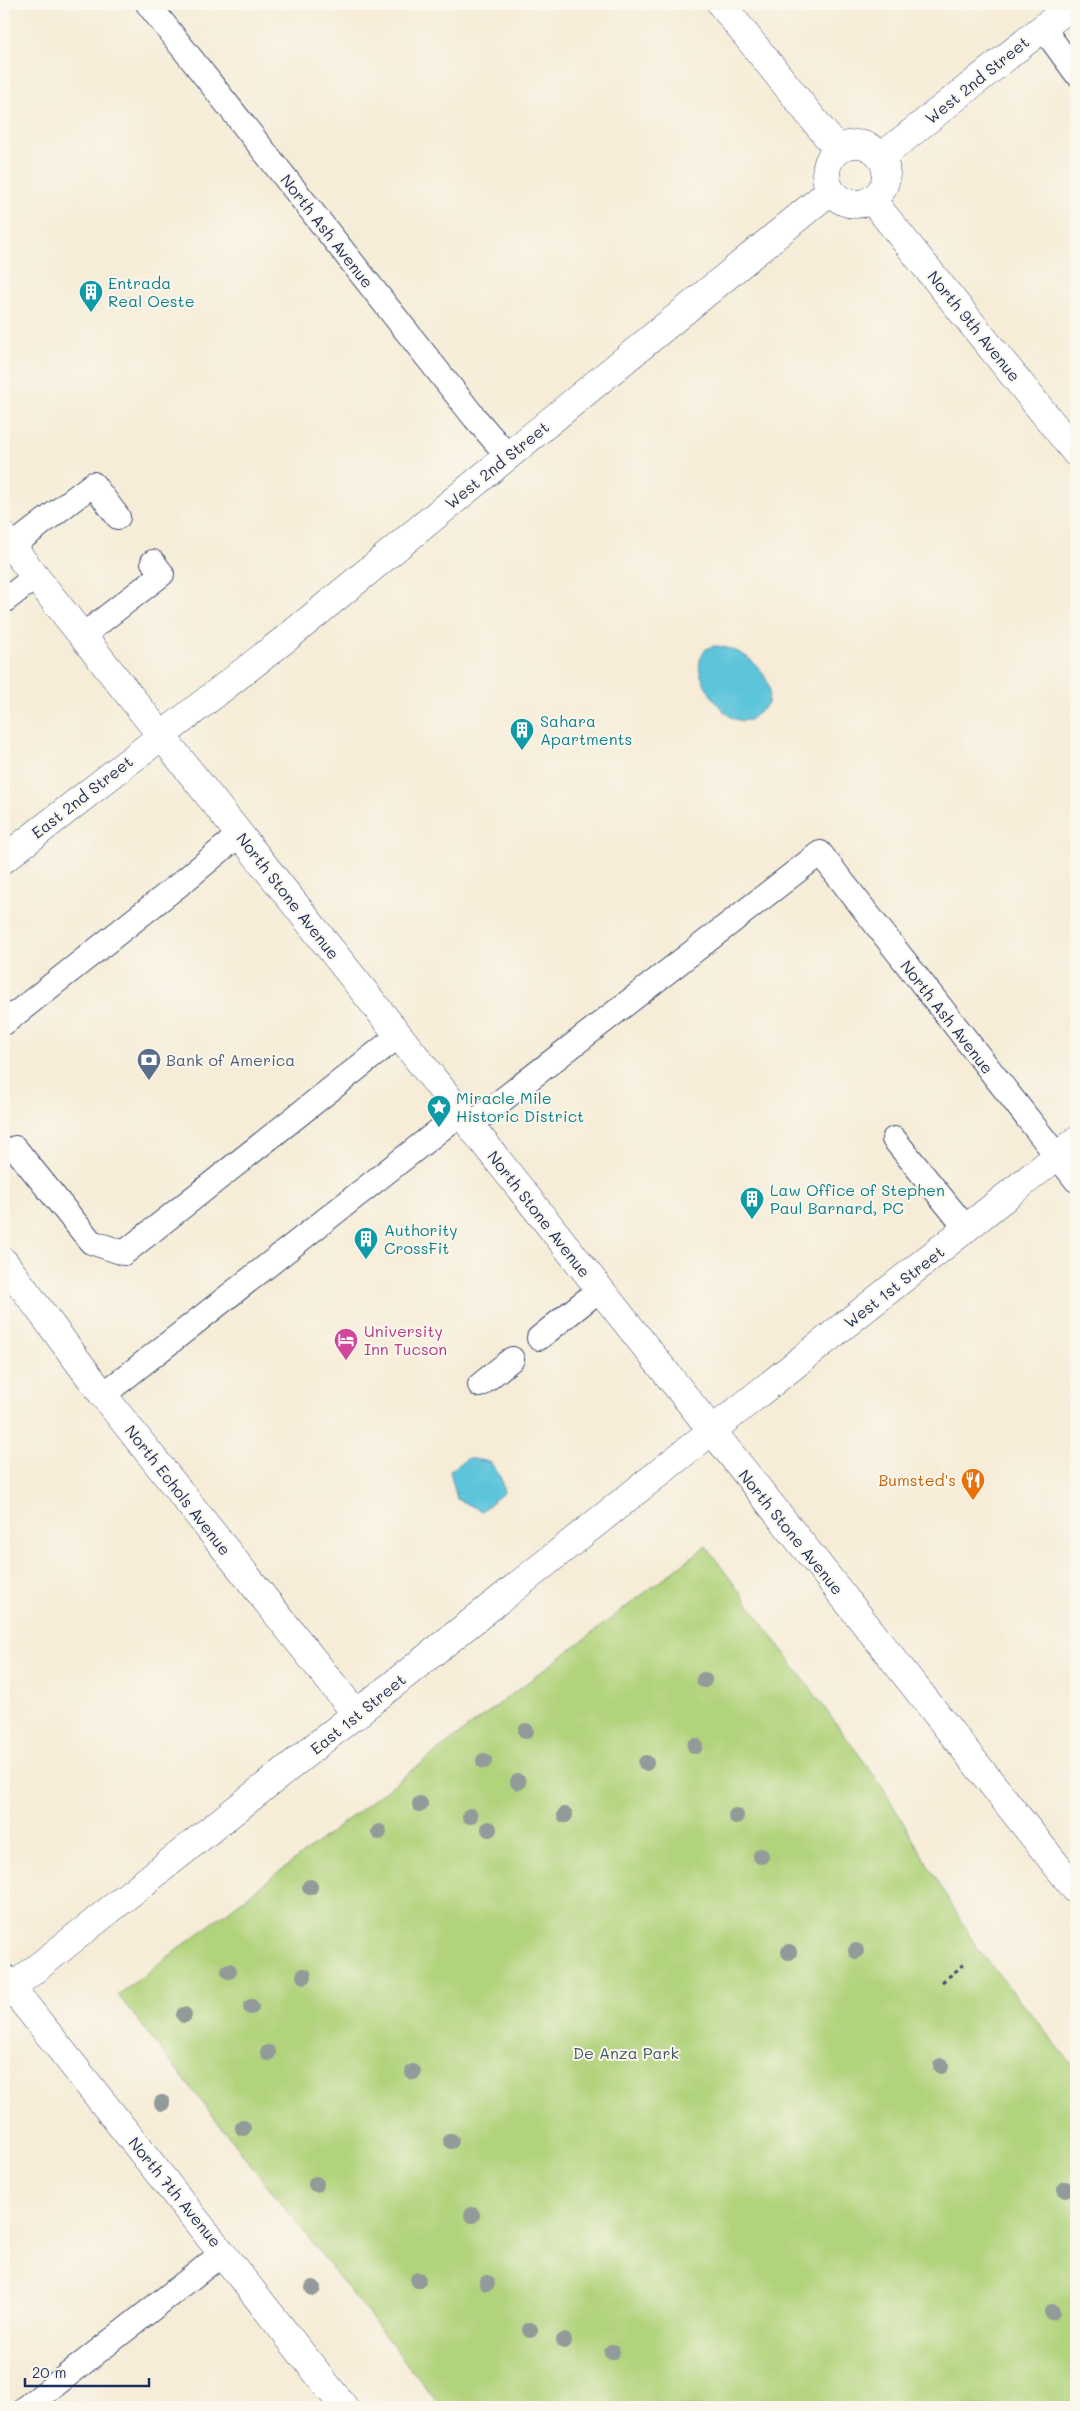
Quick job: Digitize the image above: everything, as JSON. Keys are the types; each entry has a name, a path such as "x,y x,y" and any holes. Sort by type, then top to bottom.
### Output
{"street":[{"path":"721,4 838,150"},
{"name":"West 2nd Street","path":"881,157 1073,4"},
{"path":"854,143 871,147 881,157 887,173 883,188 872,200 857,205 842,202 830,192 825,176 828,161 838,150 854,143"},
{"name":"West 2nd Street","path":"161,736 288,637 830,192"},
{"name":"North 9th Avenue","path":"872,200 1076,453"},
{"name":"North Stone Avenue","path":"8,542 711,1432 1076,1890"},
{"name":"East 2nd Street","path":"4,859 161,736"},
{"name":"West 1st Street","path":"711,1432 1067,1149"},
{"name":"North Echols Avenue","path":"4,1262 103,1395 357,1714"},
{"name":"East 1st Street","path":"6,1987 357,1714 711,1432"},
{"name":"North 7th Avenue","path":"6,1987 223,2253 344,2407"}],"lane":[{"name":"North Ash Avenue","path":"148,4 475,418 508,456"},
{"path":"1043,28 1076,73"},
{"path":"8,542 93,484 118,517"},
{"path":"82,636 162,574 153,562"},
{"path":"4,600 35,577"},
{"path":"4,1023 186,880 240,834"},
{"name":"North Ash Avenue","path":"464,1120 820,853 1067,1149 1076,1180"},
{"path":"15,1148 91,1242 124,1253 398,1036"},
{"path":"103,1395 464,1120"},
{"path":"894,1139 966,1228"},
{"path":"539,1338 599,1290"},
{"path":"480,1385 512,1359"},
{"path":"27,2407 223,2253"}],"path":[{"path":"942,1982 966,1963"}],"green space":[{"name":"De Anza Park","path":"706,1546 881,1785 977,1948 1076,2069 1076,2407 441,2407 118,1995"}],"water":[{"path":"714,646 731,649 748,658 766,679 769,687 768,704 750,720 732,718 714,700 705,684 699,668 701,657 706,649"},
{"path":"468,1458 490,1462 500,1476 504,1492 482,1511 457,1499 450,1471"}],"place":[{"name":"Entrada Real Oeste","path":"91,313"},
{"name":"Sahara Apartments","path":"522,751"},
{"name":"Bank of America","path":"149,1081"},
{"name":"Miracle Mile Historic District","path":"439,1128"},
{"name":"Law Office of Stephen Paul Barnard, PC","path":"752,1220"},
{"name":"Authority CrossFit","path":"366,1260"},
{"name":"University Inn Tucson","path":"346,1361"},
{"name":"Bumsted's","path":"973,1501"}]}
